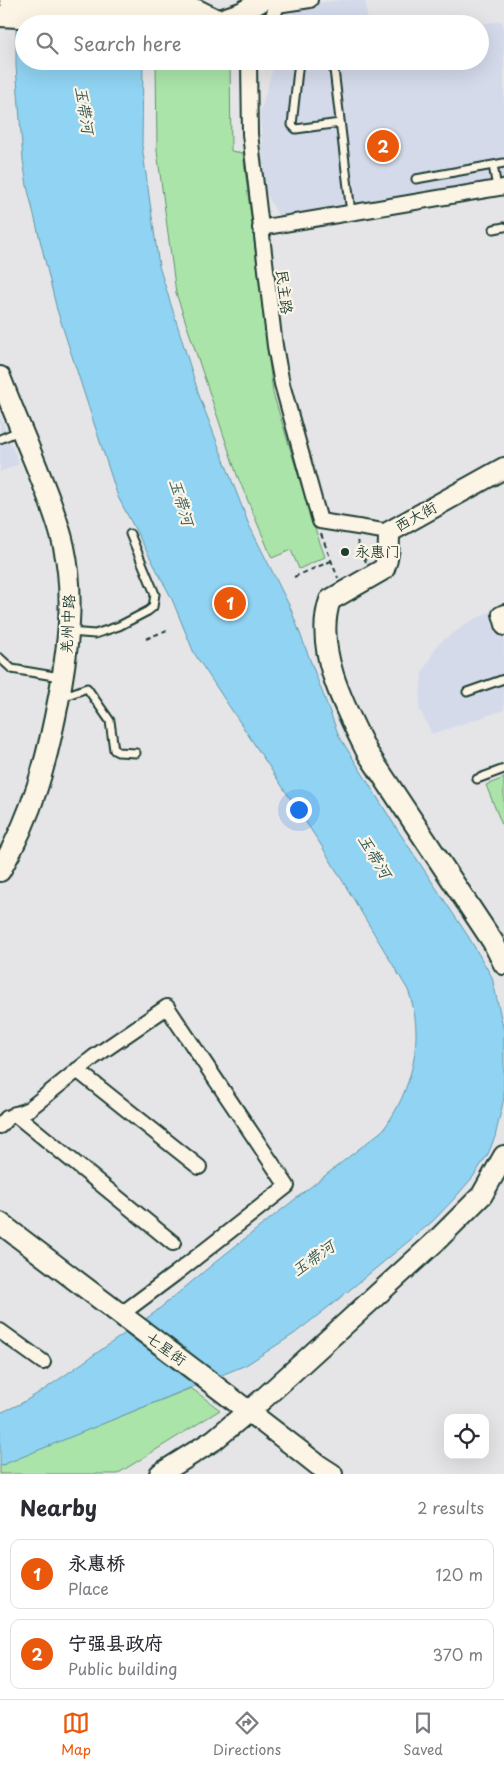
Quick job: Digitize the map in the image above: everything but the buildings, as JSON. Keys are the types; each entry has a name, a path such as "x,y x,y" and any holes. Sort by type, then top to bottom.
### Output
{"street":[{"path":"215,15 220,8 245,0"},
{"path":"233,15 273,2 310,0"},
{"path":"271,15 273,2"},
{"path":"5,11 156,8 189,15"},
{"path":"5,11 47,15"},
{"name":"民主路","path":"249,70 250,134 278,367 320,521"},
{"path":"250,94 257,70"},
{"path":"260,228 500,187"},
{"name":"羌州中路","path":"0,377 56,516 65,549 70,594 69,632 63,678 49,747 38,790 22,831 0,871"},
{"name":"西大街","path":"320,521 389,532 504,468"},
{"path":"389,532 387,561 381,572 330,600 326,620 328,654 343,701 368,752 493,942 504,964"},
{"path":"504,612 500,614 504,628"},
{"path":"0,1126 7,1118 29,1109 94,1056 167,1007 287,1186 122,1317"},
{"path":"77,1070 200,1167"},
{"path":"15,1114 173,1243"},
{"path":"168,1473 214,1440 249,1411 475,1204 504,1156"},
{"name":"七星街","path":"0,1222 122,1317 228,1394 318,1466 332,1474"},
{"path":"0,1331 43,1362"}],"lane":[{"path":"298,70 292,125 296,129 340,123"},
{"path":"334,70 351,213"},
{"path":"416,179 504,162"},
{"path":"493,165 500,187"},
{"path":"494,229 504,227"},
{"path":"0,439 21,430"},
{"path":"69,632 95,634 134,619 153,607 155,594 130,534"},
{"path":"0,658 12,669 63,678"},
{"path":"467,692 504,679"},
{"path":"59,698 87,688 110,721 114,750 136,753"},
{"path":"477,779 504,769"}],"path":[{"path":"320,521 321,536 339,580"},
{"path":"351,526 368,567"},
{"path":"294,577 331,561"},
{"path":"146,639 167,630"}],"shaded area":[{"path":"341,0 365,0 367,15 292,15 297,6"},
{"path":"502,21 504,29 504,179 393,199 278,216 265,190 260,113 272,70 489,70 489,23"},
{"path":"0,416 19,464 0,472"},
{"path":"494,610 504,637 504,710 432,734 419,708 422,674 437,645 469,622"}],"green space":[{"path":"156,70 230,70 231,151 243,153 273,393 325,557 299,569 291,550 272,558 237,475 176,293 157,151"},
{"path":"504,778 504,830 486,785"},
{"path":"191,1388 220,1410 117,1474 0,1474 0,1466 12,1460"}],"water":[{"path":"16,0 21,15 16,15"},
{"name":"玉带河","path":"16,70 143,70 142,146 159,266 200,398 249,525 290,607 339,736 397,829 468,936 492,977 504,1031 504,1098 495,1137 488,1154 473,1177 453,1200 433,1221 294,1334 246,1365 0,1466 0,1413 45,1389 154,1313 224,1255 383,1130 402,1098 413,1063 416,1044 416,1026 408,990 321,845 194,653 171,597 118,497 57,310 27,186 23,160"}],"place":[{"name":"宁强县政府","path":"383,146"},
{"name":"永惠门","path":"345,552"},
{"name":"永惠桥","path":"230,603"}]}
